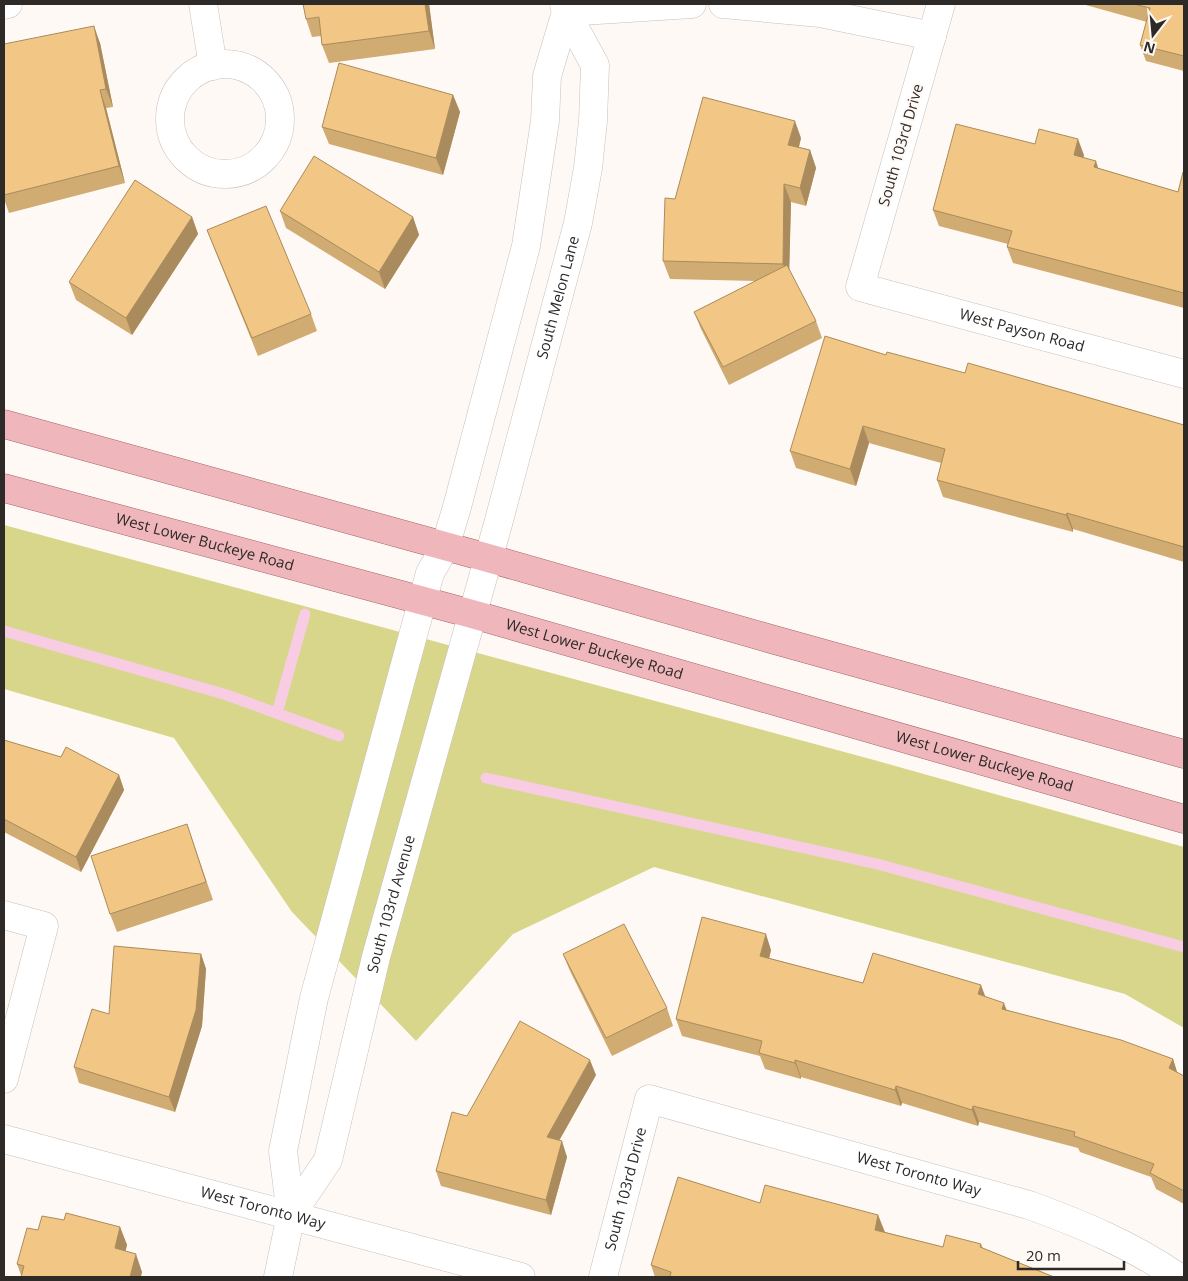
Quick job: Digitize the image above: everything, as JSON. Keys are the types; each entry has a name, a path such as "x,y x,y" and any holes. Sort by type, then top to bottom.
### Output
{"main road":[{"path":"4,424 1184,754"},
{"name":"West Lower Buckeye Road","path":"4,488 423,600 1184,819"}],"street":[{"path":"4,5 8,4"},
{"path":"203,4 213,66"},
{"path":"445,547 526,246 545,122 547,76 565,8 692,4"},
{"path":"723,4 820,13 932,36"},
{"name":"South 103rd Drive","path":"860,287 941,4"},
{"name":"South Melon Lane","path":"481,585 563,287 578,223 588,168 594,121 595,65 565,8"},
{"name":"West Payson Road","path":"860,287 1184,374"},
{"name":"South 103rd Avenue","path":"278,1277 291,1215 283,1152 314,998 430,573 445,547"},
{"name":"South 103rd Avenue","path":"291,1215 328,1160 376,957 481,585"},
{"path":"4,915 44,926 4,1079"},
{"name":"South 103rd Drive","path":"603,1277 649,1099"},
{"name":"West Toronto Way","path":"649,1099 1029,1205 1083,1225 1129,1248 1178,1277"},
{"name":"West Toronto Way","path":"4,1139 521,1277"}],"shaded area":[{"path":"4,525 874,760 1184,847 1184,1028 1125,994 654,867 513,934 416,1041 292,912 174,738 4,689"}],"building":[{"path":"303,4 425,4 429,31 322,45 319,17 306,19"},
{"path":"1134,4 1184,4 1184,56 1140,45 1150,8"},
{"path":"94,26 106,89 100,90 119,166 4,195 4,44"},
{"path":"339,63 453,95 436,158 322,127"},
{"path":"703,97 795,121 788,145 810,150 800,188 784,184 783,264 663,261 665,198 675,199"},
{"path":"956,124 1035,144 1039,129 1078,139 1074,155 1096,161 1094,167 1178,192 1184,172 1184,293 1007,247 1012,231 933,210"},
{"path":"314,156 413,217 379,272 280,211"},
{"path":"135,180 192,217 126,318 69,282"},
{"path":"266,206 311,314 252,338 207,230"},
{"path":"787,265 816,321 723,367 694,312"},
{"path":"825,336 886,355 887,352 965,373 968,363 1184,425 1184,547 1067,513 1066,515 937,480 945,449 863,426 850,469 790,451"},
{"path":"4,740 61,757 66,747 119,775 76,857 4,819"},
{"path":"187,824 206,882 110,914 91,856"},
{"path":"702,917 766,934 760,956 863,983 873,953 981,985 978,994 1004,1003 1002,1009 1121,1040 1173,1059 1169,1068 1184,1076 1184,1191 1150,1173 1154,1164 1074,1136 1075,1132 973,1106 972,1110 896,1086 895,1090 795,1060 795,1063 759,1053 762,1041 676,1019"},
{"path":"624,924 667,1008 606,1038 563,954"},
{"path":"114,946 201,954 196,1010 169,1097 74,1067 92,1009 109,1014"},
{"path":"520,1021 590,1060 547,1137 562,1141 546,1200 436,1171 452,1112 467,1116"},
{"path":"678,1177 760,1203 765,1185 878,1215 875,1230 943,1247 946,1235 981,1244 980,1247 1054,1277 670,1277 671,1272 651,1265"},
{"path":"66,1213 120,1227 115,1248 136,1254 130,1277 21,1277 24,1266 17,1264 27,1228 38,1230 42,1216 64,1220"}],"waterway":[{"path":"277,713 305,614"},
{"path":"4,631 227,695 339,736"},
{"path":"486,778 877,864 1184,947"}]}
